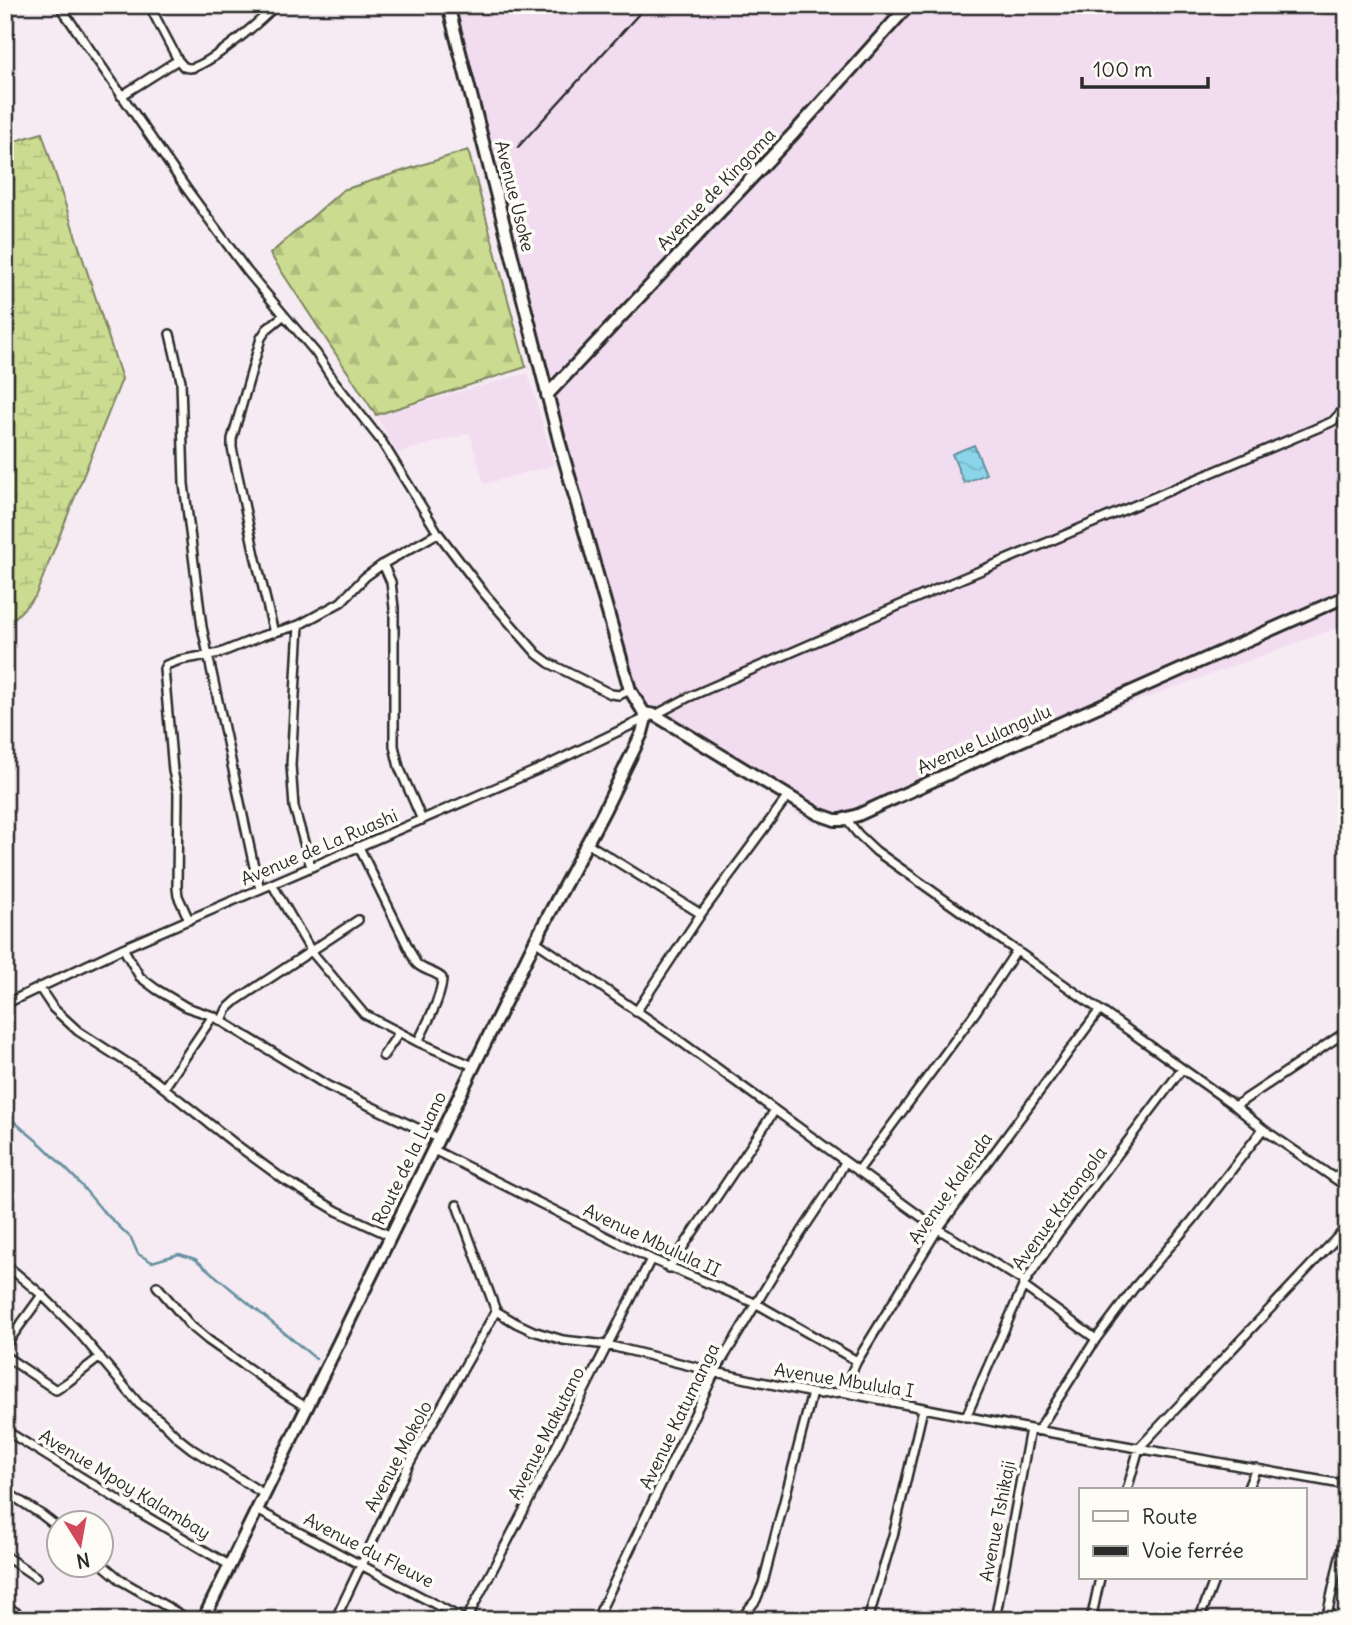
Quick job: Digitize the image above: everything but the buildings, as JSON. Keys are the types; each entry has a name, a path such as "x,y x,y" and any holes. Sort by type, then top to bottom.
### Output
{"street":[{"path":"59,5 247,271 316,353 334,381 382,442 438,533 483,592 537,654 549,663 611,694 619,695 630,690"},
{"path":"149,5 178,60 186,68 201,64 233,42 276,5"},
{"name":"Avenue Usoke","path":"448,5 547,395 594,567 630,690 648,715"},
{"name":"Avenue de Kingoma","path":"547,395 793,134 909,5"},
{"path":"121,96 178,60"},
{"path":"274,633 232,448 261,338 284,314"},
{"path":"170,334 181,381 184,484 199,604 260,889"},
{"name":"Avenue de La Ruashi","path":"5,1004 123,948 544,767 689,697 1329,423 1347,406"},
{"path":"189,920 177,888 178,793 173,771 164,669 169,663 226,651 299,625 341,602 365,577 383,564 438,533"},
{"path":"383,564 391,582 394,608 394,746 399,767 422,820"},
{"name":"Avenue Lulangulu","path":"846,819 1347,596"},
{"path":"299,625 292,787 294,807 311,867"},
{"path":"648,715 825,817 846,819 876,850 1347,1187"},
{"name":"Route de la Luano","path":"203,1620 535,941 632,755 648,715"},
{"path":"636,1012 701,914 788,796"},
{"path":"587,843 701,914"},
{"path":"359,847 416,963 442,978 439,994 418,1042"},
{"path":"272,884 311,951 364,1014 418,1042 474,1066"},
{"path":"222,1020 237,1000 358,920"},
{"path":"535,941 680,1041 938,1229 1024,1284 1096,1339"},
{"path":"123,948 140,977 186,1007 222,1020 328,1086 438,1138"},
{"path":"858,1171 975,1013 1017,950"},
{"path":"39,987 53,1008 69,1024 164,1088 283,1179 337,1211 391,1236"},
{"name":"Avenue Kalenda","path":"842,1392 857,1361 938,1229 1099,1010"},
{"path":"164,1088 213,1016"},
{"path":"1235,1106 1347,1031"},
{"path":"383,1056 399,1033"},
{"name":"Avenue Katongola","path":"966,1417 1024,1284 1182,1069"},
{"path":"669,1268 775,1110"},
{"path":"1039,1429 1096,1339 1263,1129"},
{"name":"Avenue Mbulula II","path":"432,1149 650,1259 757,1304 857,1361"},
{"name":"Avenue Katumanga","path":"596,1620 715,1372 845,1162"},
{"path":"1334,1178 1347,1169"},
{"path":"457,1205 496,1311"},
{"path":"1128,1488 1139,1448 1347,1227"},
{"name":"Avenue Makutano","path":"466,1620 650,1259"},
{"path":"5,1264 42,1295 76,1329 133,1398 178,1438 191,1449 264,1494"},
{"path":"157,1286 190,1325 208,1340 306,1407"},
{"path":"5,1346 42,1295"},
{"name":"Avenue Mbulula I","path":"496,1311 516,1323 548,1336 579,1343 607,1345 812,1393 842,1392 1030,1429 1347,1485"},
{"name":"Avenue Mokolo","path":"335,1620 409,1464 496,1311"},
{"path":"5,1356 56,1390 100,1357"},
{"path":"740,1620 755,1600 763,1583 812,1393"},
{"path":"868,1620 891,1544 923,1409"},
{"name":"Avenue Tshikaji","path":"995,1620 1030,1429"},
{"name":"Avenue Mpoy Kalambay","path":"5,1430 229,1565"},
{"path":"1248,1488 1256,1468"},
{"path":"5,1491 46,1518"},
{"name":"Avenue du Fleuve","path":"257,1510 466,1620"},
{"path":"1326,1620 1347,1525"},
{"path":"5,1556 36,1577"},
{"path":"116,1576 190,1620"},
{"path":"1091,1620 1100,1580"},
{"path":"1199,1620 1213,1580"},
{"path":"5,1605 27,1620"}],"shaded area":[{"path":"456,5 1347,5 1347,624 999,752 961,772 813,824 625,699"},
{"path":"528,373 554,465 484,484 470,433 397,453 376,415"}],"green space":[{"path":"5,132 12,142 42,133 122,379 35,597 5,628"},
{"path":"468,150 526,367 376,415 270,254 343,190"}],"water":[{"path":"974,445 986,474 964,483 952,454"}],"waterway":[{"path":"5,1114 76,1179 102,1210 131,1238 138,1254 152,1262 179,1254 195,1259 316,1359"}],"railway":[{"path":"518,147 647,5"}]}
